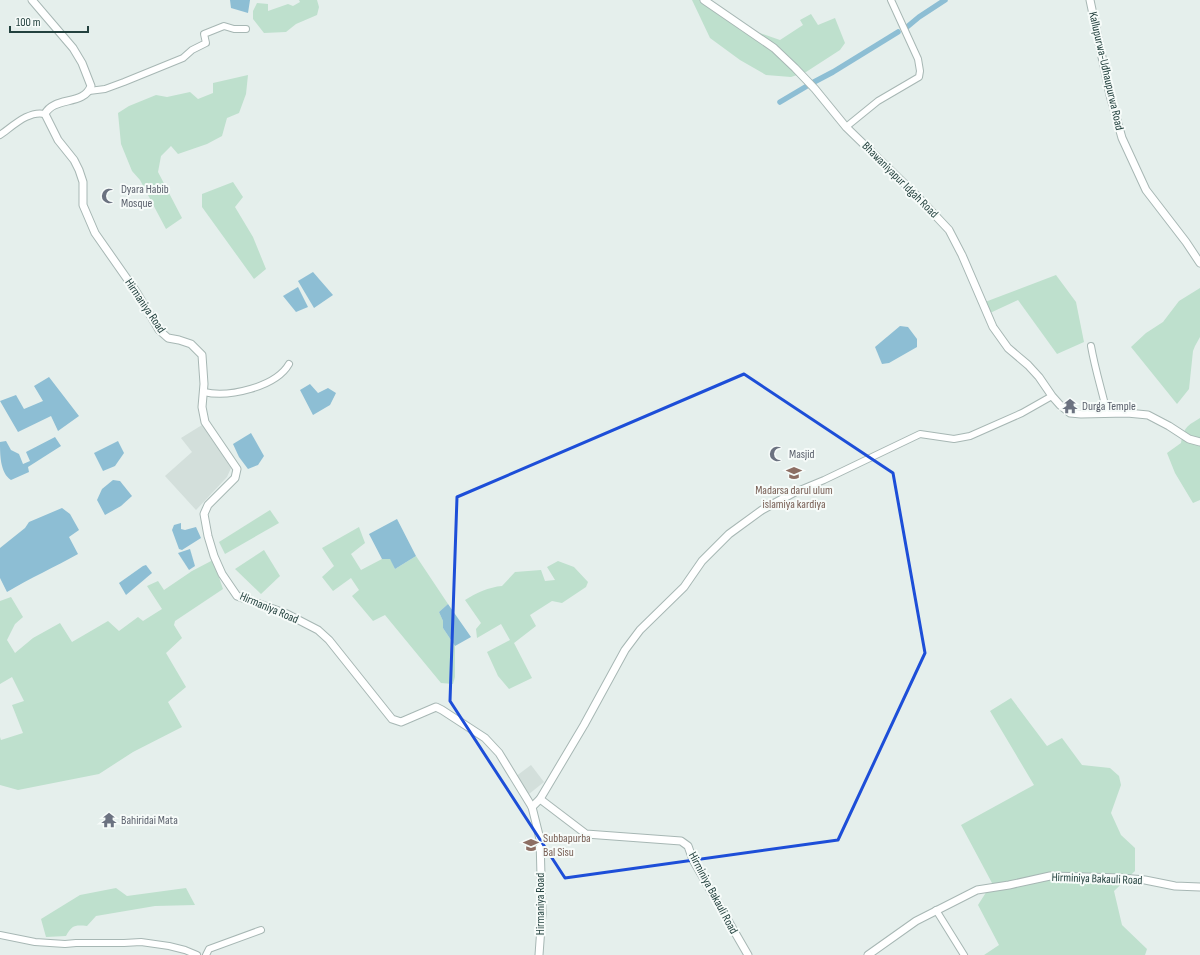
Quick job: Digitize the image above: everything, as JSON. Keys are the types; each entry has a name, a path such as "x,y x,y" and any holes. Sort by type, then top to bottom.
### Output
{"street":[{"path":"32,0 73,48 82,63 90,82 91,86 89,91"},
{"name":"Bhawaniyapur Idgah Road","path":"704,0 774,48 815,89 846,127 918,197 949,230 965,262 993,327 1008,348 1028,365 1039,377 1060,405 1070,413 1127,413 1148,415 1189,439 1200,442"},
{"path":"846,127 878,101 919,77 920,72 918,59 891,0"},
{"name":"Kallupurwa-Udhaupurwa Road","path":"1090,0 1110,95 1122,138 1146,190 1186,242 1200,263"},
{"path":"0,135 24,118 41,113 45,114 48,109 56,104 81,97 89,91 124,82 183,58 192,50 206,43 204,34 224,26 234,29 246,29"},
{"name":"Hirmaniya Road","path":"45,114 58,140 74,160 79,170 83,182 83,204 96,233 137,293 159,330 168,338 191,344 202,355 204,392 202,407 205,422 237,469 235,478 208,505 204,514 208,536 214,556 222,574 237,596 287,614 318,630 329,640 392,719 401,722 436,707 484,738 499,753 532,806 540,839 542,912 539,955"},
{"path":"1091,346 1107,414"},
{"path":"204,392 214,394 245,390 265,383 283,373 289,364"},
{"path":"532,806 540,799 584,725 625,650 640,630 684,587 702,561 729,534 762,510 795,492 824,480 920,434 954,439 970,436 1022,414 1052,396"},
{"name":"Hirminiya Bakauli Road","path":"540,799 586,834 681,841 688,846 693,860 748,955"},
{"name":"Hirminiya Bakauli Road","path":"868,955 916,921 977,890 1050,876 1121,878 1145,880 1175,886 1200,887"},
{"path":"936,910 964,955"},
{"path":"206,955 209,949 261,930"},
{"path":"0,934 35,942 65,944 141,942 169,946 197,955"}],"highlighted area":[{"path":"744,374 893,473 925,653 838,840 565,878 450,701 457,497"}],"shaded area":[{"path":"202,425 231,468 227,477 196,510 165,476 192,452 181,438"},
{"path":"531,765 544,782 529,794 515,777"}],"green space":[{"path":"299,0 317,0 319,7 317,15 296,24 286,32 264,33 253,19 253,11 257,3 268,4 268,11 288,4 293,6 300,2"},
{"path":"692,0 700,0 743,32 751,30 780,40 803,25 800,20 811,14 818,25 835,18 845,43 840,50 806,72 791,77 766,75 740,60 710,38"},
{"path":"248,75 246,94 239,113 227,118 222,136 207,144 178,154 171,146 161,156 158,172 182,218 166,229 140,180 132,171 121,144 118,113 129,106 156,95 167,97 190,92 198,99 213,93 213,83"},
{"path":"233,182 243,197 235,207 253,237 266,269 254,279 202,207 202,194"},
{"path":"1056,275 1076,302 1084,342 1057,354 1018,300 990,313 985,302"},
{"path":"1200,288 1200,337 1193,351 1189,389 1177,404 1131,347 1146,333 1163,322 1179,301"},
{"path":"1200,418 1200,500 1193,503 1175,473 1167,453 1181,443 1185,430"},
{"path":"270,510 279,523 225,554 219,542"},
{"path":"359,527 365,543 351,554 361,570 382,559 390,558 395,569 416,556 448,604 439,612 443,621 443,628 455,646 455,677 453,684 441,683 385,615 373,621 352,596 359,590 351,578 333,591 322,577 334,566 322,548"},
{"path":"264,550 280,576 261,594 235,569"},
{"path":"213,560 223,589 175,621 174,625 182,638 166,653 186,687 168,702 182,727 133,752 99,774 18,790 0,785 0,737 1,740 23,733 12,705 24,701 12,677 0,684 0,601 11,597 23,617 15,624 7,640 15,653 33,638 60,623 72,642 108,621 119,631 138,617 143,621 162,609 147,586 158,581 164,590 192,571"},
{"path":"558,561 574,567 588,582 586,587 562,603 552,601 530,615 536,626 514,643 532,678 509,689 498,676 487,652 510,640 501,624 477,638 476,629 481,623 465,600 483,591 502,586 515,572 541,570 545,581 555,580 547,567"},
{"path":"1011,698 1047,746 1062,738 1082,765 1110,768 1119,776 1121,785 1111,813 1121,835 1135,848 1135,871 1114,891 1122,925 1147,949 1145,955 984,955 999,945 978,905 992,883 961,825 1034,785 990,711"},
{"path":"116,888 127,896 186,888 195,905 155,906 96,916 87,926 74,926 66,936 46,937 41,919 80,895"}],"water":[{"path":"230,0 250,0 248,13 231,8"},
{"path":"313,272 333,295 314,308 298,281"},
{"path":"298,287 308,307 296,312 283,296"},
{"path":"900,326 908,327 917,339 917,347 889,363 882,364 875,347"},
{"path":"49,377 79,416 58,431 51,416 18,432 0,401 16,395 24,409 43,401 34,386"},
{"path":"310,384 318,393 328,388 336,393 330,405 313,415 300,390"},
{"path":"251,433 264,456 258,465 248,469 239,457 233,444"},
{"path":"55,437 61,446 28,467 29,472 11,480 7,477 1,463 0,442 6,441 11,450 19,454 23,464 30,461 26,452"},
{"path":"118,441 124,453 115,466 103,471 94,453"},
{"path":"113,480 120,481 132,496 121,506 105,515 97,500 102,489"},
{"path":"62,508 70,514 79,530 69,537 78,554 7,592 0,578 0,548 25,528 29,522"},
{"path":"397,519 416,556 395,569 390,559 382,559 369,534"},
{"path":"181,523 181,529 185,530 196,527 201,538 182,550 179,549 172,530 174,525"},
{"path":"190,549 195,566 189,570 178,553"},
{"path":"146,565 152,573 126,595 119,583"},
{"path":"448,604 471,637 455,646 443,628 443,621 439,612"}],"waterway":[{"path":"907,27 919,17 945,0"},
{"path":"814,82 898,32"},
{"path":"780,102 807,86"}],"place":[{"name":"Dyara Habib Mosque","path":"109,196"},
{"name":"Durga Temple","path":"1070,406"},
{"name":"Masjid","path":"777,454"},
{"name":"Madarsa darul ulum islamiya kardiya","path":"794,473"},
{"name":"Bahiridai Mata","path":"109,820"},
{"name":"Subbapurba Bal Sisu","path":"531,845"}]}
